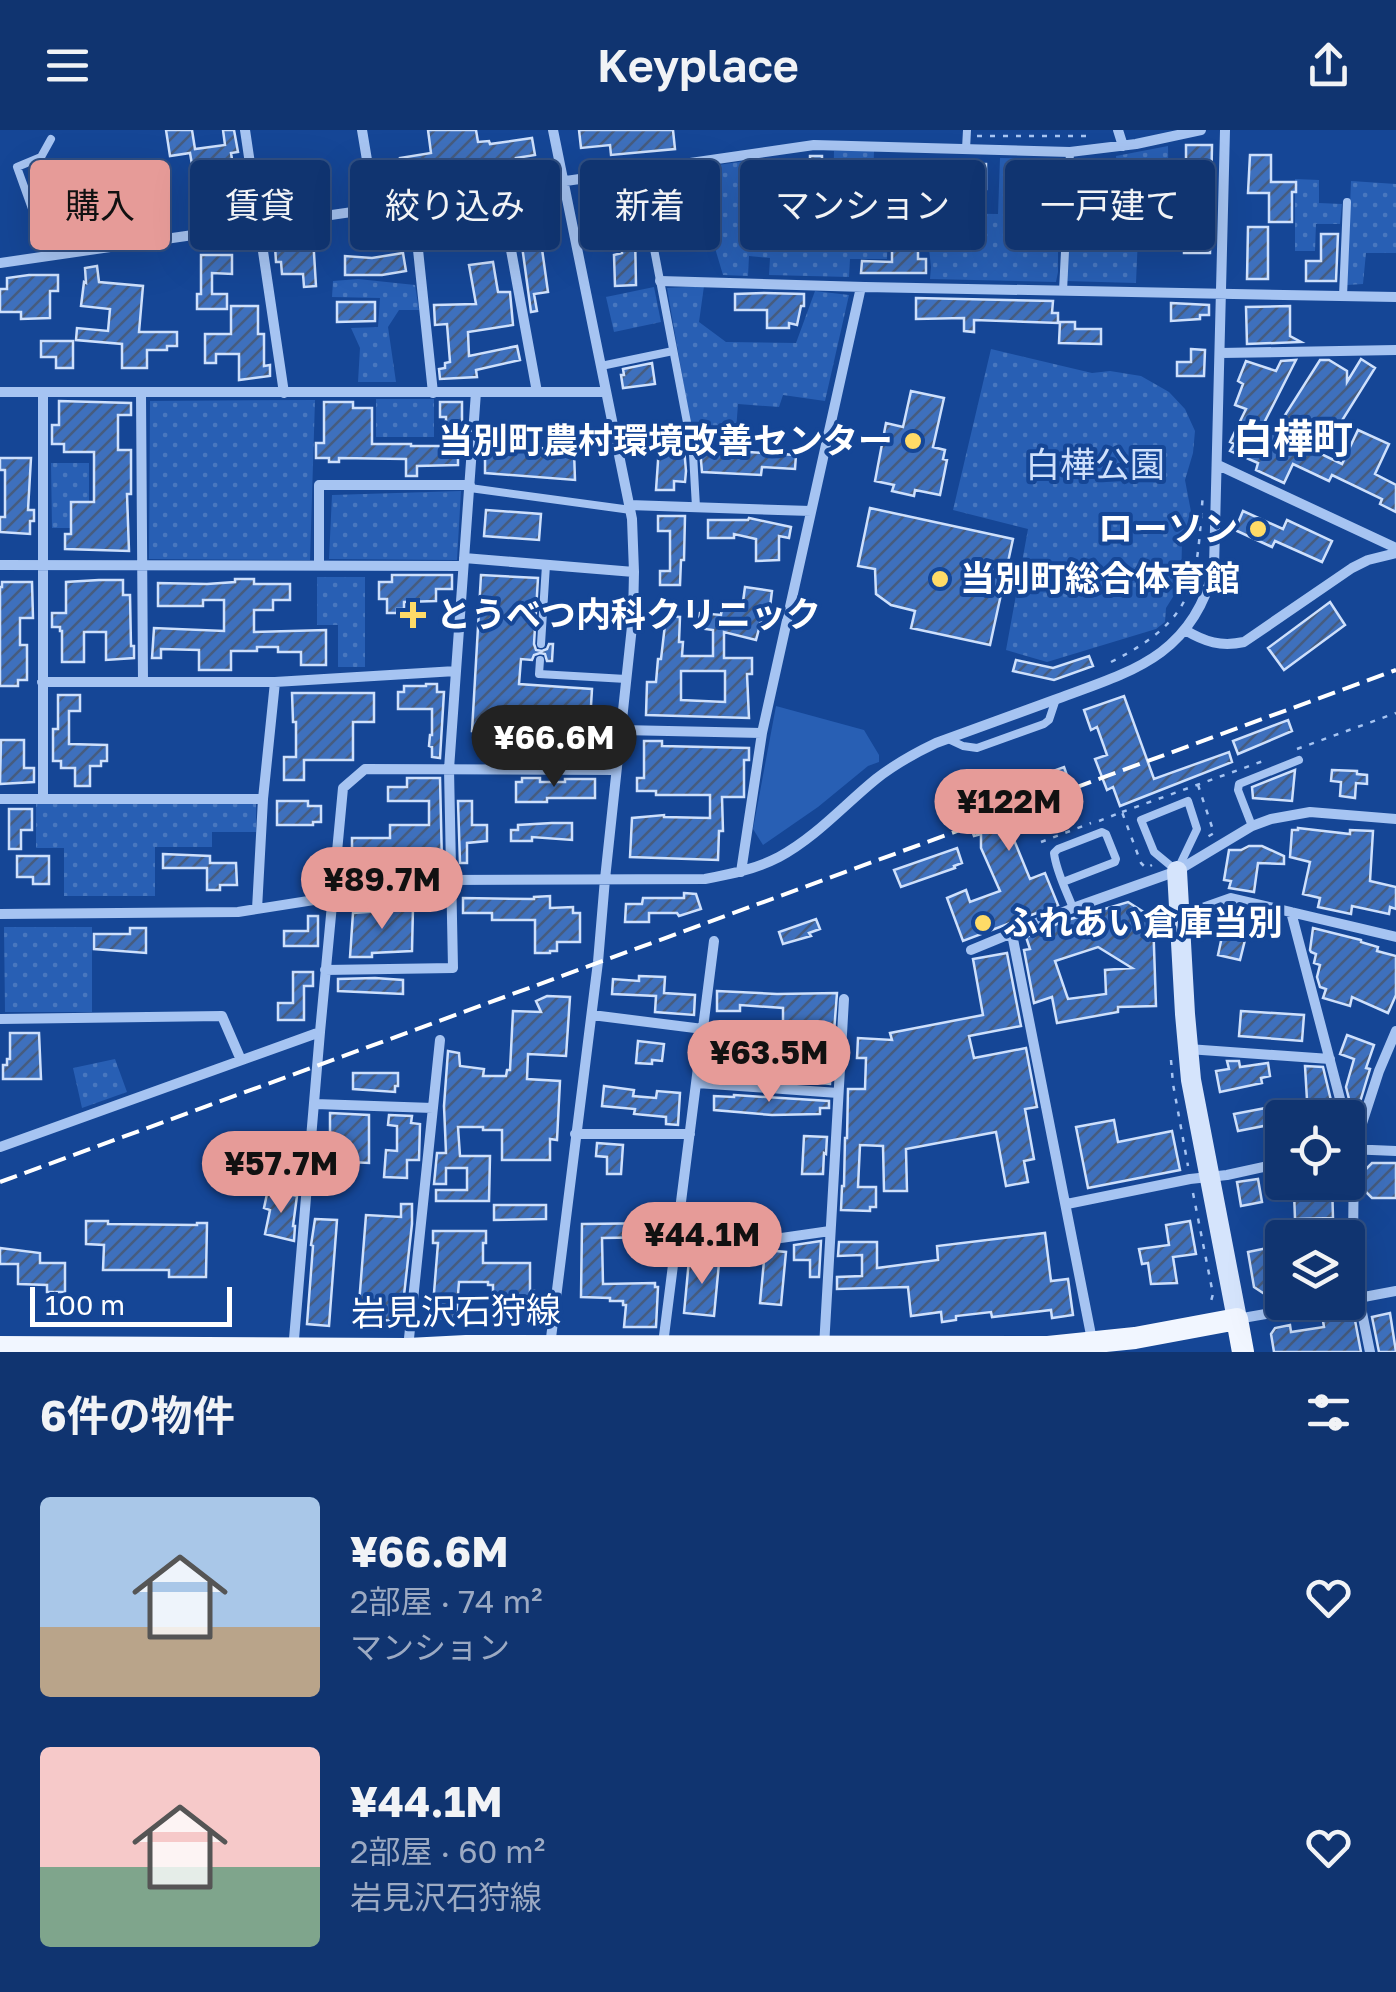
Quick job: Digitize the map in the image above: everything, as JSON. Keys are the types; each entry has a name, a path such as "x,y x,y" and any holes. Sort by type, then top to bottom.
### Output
{"main road":[{"path":"1177,871 1191,1080 1244,1352"},
{"name":"岩見沢石狩線","path":"8,1348 1093,1348 1237,1319"}],"street":[{"path":"245,130 249,160"},
{"path":"362,130 367,160"},
{"path":"549,1349 592,1015 633,617 634,572 630,508 553,130"},
{"path":"904,130 908,147"},
{"path":"1118,130 1123,146"},
{"path":"709,160 814,145 1070,152 1200,130"},
{"path":"0,914 238,912 451,880 705,879 740,872 761,866 796,846 896,764 948,739 1140,667 1157,657 1185,630 1206,596 1214,568 1226,130"},
{"path":"560,180 580,178"},
{"path":"0,263 190,235"},
{"path":"263,250 284,393"},
{"path":"418,250 433,392"},
{"path":"511,250 537,392"},
{"path":"660,281 1396,297"},
{"path":"740,872 762,733 861,287"},
{"path":"1221,352 1396,350"},
{"path":"0,392 606,392"},
{"path":"42,392 42,799"},
{"path":"326,970 452,968 449,769 476,392"},
{"path":"141,393 143,682"},
{"path":"1218,465 1396,551"},
{"path":"319,565 320,486 470,486"},
{"path":"630,508 811,512"},
{"path":"1185,630 1213,644 1244,642 1352,568 1396,551"},
{"path":"0,565 464,562 634,572"},
{"path":"42,682 275,682 456,671"},
{"path":"258,909 263,799 275,682"},
{"path":"620,730 762,733"},
{"path":"293,1350 343,788 366,769 616,770"},
{"path":"0,799 263,799"},
{"path":"971,950 1177,871 1252,826 1290,814 1396,819"},
{"path":"1180,916 1231,898 1396,937"},
{"path":"1291,912 1340,1100"},
{"path":"1012,934 1093,1348"},
{"path":"663,1345 714,940"},
{"path":"824,1349 844,999"},
{"path":"592,1015 703,1028"},
{"path":"0,1019 222,1016 241,1060"},
{"path":"1365,1109 1396,1031"},
{"path":"0,1147 320,1032"},
{"path":"408,1349 440,1040"},
{"path":"1188,1049 1330,1059"},
{"path":"696,1083 838,1092"},
{"path":"315,1104 433,1108"},
{"path":"575,1134 690,1134"},
{"path":"1365,1150 1396,1151"},
{"path":"1067,1204 1265,1166"},
{"path":"676,1253 830,1231"},
{"path":"1365,1296 1396,1290"},
{"path":"1237,1319 1265,1314"},
{"path":"1360,1320 1370,1352"}],"lane":[{"path":"966,149 967,130"},
{"path":"50,256 16,167 40,157 51,138"},
{"path":"1063,290 1070,152"},
{"path":"1343,296 1347,202"},
{"path":"654,250 692,454 696,507"},
{"path":"601,366 673,351"},
{"path":"470,486 630,508"},
{"path":"541,644 546,565"},
{"path":"540,660 539,674 626,679"},
{"path":"948,739 977,748 1044,724 1056,699"},
{"path":"1252,826 1239,784 1299,760"},
{"path":"1188,801 1196,828 1177,871 1154,852 1141,820 1188,801"},
{"path":"1063,882 1115,862 1106,834 1102,832 1054,852 1063,882 1073,908"}],"path":[{"path":"976,136 1106,136"},
{"path":"1111,662 1140,648 1178,612 1191,588 1198,561 1203,494"},
{"path":"1286,753 1396,713"},
{"path":"1122,812 1268,760"}],"green space":[{"path":"1168,146 1168,160 1116,160 1116,156"},
{"path":"834,151 874,151 874,160 834,160"},
{"path":"1000,158 1060,159 1005,160 1005,250 1058,250 1056,282 930,279 929,250 985,250 985,214 998,214"},
{"path":"740,162 740,250 887,250 887,259 850,259 849,277 769,275 770,258 749,256 748,276 723,275 716,250 720,250 720,165"},
{"path":"1295,179 1319,180 1319,203 1342,204 1340,224 1316,224 1315,251 1295,251"},
{"path":"1351,181 1396,184 1396,253 1366,253 1363,284 1347,285"},
{"path":"1068,250 1137,250 1136,283 1066,281"},
{"path":"358,279 415,285 419,310 399,310 388,327 396,382 358,382 360,348 351,328 378,327 380,298 332,297 333,281"},
{"path":"704,286 699,322 726,342 796,343 815,291 849,295 825,401 783,395 779,407 738,404 735,444 693,438 667,288"},
{"path":"654,287 661,322 614,332 606,297"},
{"name":"白樺公園","path":"991,349 1092,373 1110,371 1141,376 1169,392 1185,409 1195,431 1185,480 1192,517 1182,542 1181,584 1166,608 1165,622 1156,629 1047,662 1006,650 1028,529 953,510"},
{"path":"376,399 434,399 434,437 376,437"},
{"path":"315,400 310,560 149,559 150,401"},
{"path":"51,463 89,463 89,528 52,528"},
{"path":"461,491 457,560 329,559 332,495"},
{"path":"317,577 365,577 365,667 338,667 338,625 317,625"},
{"path":"776,706 864,730 879,762 868,766 763,845 753,829"},
{"path":"36,802 256,803 256,832 212,832 212,847 155,847 155,896 64,896 64,848 36,848"},
{"path":"4,927 92,927 92,1012 5,1012"},
{"path":"115,1059 127,1092 82,1108 73,1068"}],"building":[{"path":"166,130 192,130 195,149 225,145 223,130 234,130 238,152 231,153 232,160 191,160 190,153 170,156"},
{"path":"428,130 476,130 478,142 490,144 532,138 535,155 516,160 400,160 431,153"},
{"path":"579,130 673,130 675,149 611,155 610,145 581,148"},
{"path":"1186,145 1212,145 1212,160 1186,160"},
{"path":"1250,155 1271,155 1271,182 1296,182 1292,222 1269,222 1269,193 1248,193"},
{"path":"1248,227 1268,227 1268,279 1247,279"},
{"path":"1321,234 1338,234 1336,281 1306,281 1306,261 1321,261"},
{"path":"275,250 314,250 316,286 304,287 303,274 282,274 281,262 276,262"},
{"path":"523,250 542,250 548,292 534,294 537,311 531,312"},
{"path":"635,250 636,285 615,286 614,255"},
{"path":"892,250 918,250 918,259 926,259 926,273 861,273 862,261 892,262"},
{"path":"1184,250 1210,250 1210,253"},
{"path":"403,253 406,271 345,275 345,256 372,258"},
{"path":"201,255 232,255 232,274 212,273 212,294 227,294 227,309 197,309"},
{"path":"493,262 498,292 510,292 513,325 468,332 469,356 517,346 520,360 476,370 477,377 440,379 439,369 450,362 447,324 435,325 434,305 476,304 469,265"},
{"path":"97,266 99,282 143,286 139,332 177,332 177,346 147,350 147,368 122,368 122,344 76,340 77,328 108,331 110,309 81,306 85,268"},
{"path":"58,275 58,291 50,291 50,318 21,319 21,312 0,312 0,289 7,289 7,278"},
{"path":"735,294 804,294 797,325 767,328 767,310 735,310"},
{"path":"916,298 1053,301 1052,313 1058,313 1058,323 974,320 974,332 964,331 964,318 916,319"},
{"path":"337,302 375,302 375,321 337,322"},
{"path":"1171,303 1209,305 1209,315 1171,321"},
{"path":"231,306 258,306 258,334 264,334 264,366 270,365 270,376 239,380 239,354 216,354 216,363 205,363 205,334 231,334"},
{"path":"1290,306 1290,336 1301,342 1247,344 1246,307"},
{"path":"1060,322 1075,322 1075,329 1101,329 1101,344 1059,343"},
{"path":"41,341 73,341 73,368 56,368 56,357 41,357"},
{"path":"1191,349 1205,350 1204,376 1177,376 1177,362 1191,362"},
{"path":"1361,359 1375,368 1321,454 1342,464 1358,430 1389,444 1375,474 1396,485 1396,512 1380,504 1382,499 1332,475 1329,481 1293,464 1284,483 1256,470 1258,463 1230,451 1234,444 1230,442 1246,409 1235,405 1246,361 1276,371 1281,361 1296,360 1263,425 1275,431 1320,360 1329,360 1347,371 1347,382"},
{"path":"652,363 655,384 623,388 623,369"},
{"name":"当別町農村環境改善センター","path":"911,391 944,398 933,447 945,450 943,459 947,460 940,495 915,490 914,496 892,491 894,485 875,481 886,423 903,427"},
{"path":"59,401 131,403 131,415 118,415 118,450 131,450 131,494 127,494 129,551 65,549 65,534 71,534 71,502 94,502 94,452 64,452 64,444 52,444 52,425 59,425"},
{"path":"324,402 353,402 353,408 372,408 372,444 446,446 446,417 440,417 440,402 462,402 463,454 458,454 458,465 417,466 417,476 406,476 406,459 339,458 339,462 329,462 329,458 316,458 316,443 324,443"},
{"path":"481,443 574,451 575,480 485,473"},
{"path":"659,447 684,448 685,482 674,481 674,490 656,490"},
{"path":"700,449 796,455 795,469 762,467 761,475 702,472"},
{"path":"0,458 31,458 28,510 34,510 34,521 30,521 30,534 0,532 0,517 5,517 5,470 0,470"},
{"name":"当別町総合体育館","path":"870,508 1013,539 990,645 911,628 915,611 891,605 876,594 875,569 858,566"},
{"path":"486,510 541,514 539,540 484,536"},
{"path":"1243,511 1283,529 1287,520 1332,541 1322,562 1275,541 1272,547 1235,530"},
{"path":"658,516 685,516 680,585 660,585 660,571 670,571 670,531 658,531"},
{"path":"749,518 791,527 789,538 779,536 779,560 756,561 756,539 734,534 734,538 708,538 708,520"},
{"path":"392,575 452,575 452,589 436,589 436,601 404,602 404,609 387,613 387,599 379,599 379,582 392,582"},
{"path":"481,575 538,578 534,644 536,650 542,651 553,644 552,661 540,653 532,660 521,659 519,684 592,689 589,739 472,731"},
{"path":"254,579 254,584 290,584 290,600 273,600 273,610 254,610 254,632 326,630 326,665 301,665 301,652 278,652 278,647 231,651 231,670 199,670 199,650 161,649 161,658 152,658 154,628 224,631 224,600 203,600 203,606 158,606 158,583 207,584"},
{"path":"123,580 123,595 130,595 134,658 106,660 106,632 84,632 84,662 62,662 62,631 52,627 52,613 66,613 66,582"},
{"path":"2,582 32,582 33,618 20,618 20,645 27,645 27,680 18,680 18,686 0,686"},
{"path":"745,587 772,591 770,607 765,606 756,640 724,632 724,658 752,658 752,674 747,674 749,718 646,715 647,682 656,682 666,616 680,617 682,656 713,656 713,630 698,628 700,613 721,615 722,607 742,609","holes":["681,671 725,671 725,702 681,700"]},
{"path":"1330,602 1345,625 1284,670 1268,648"},
{"path":"1089,656 1093,666 1054,680 1013,671 1016,660 1053,668"},
{"path":"437,684 437,692 444,692 440,758 432,757 429,746 432,709 398,709 398,692 404,692 404,686"},
{"path":"292,693 374,693 374,722 353,722 353,760 304,760 304,780 284,780 284,757 296,757"},
{"path":"58,695 80,695 80,711 69,711 69,744 107,745 107,761 101,761 101,766 90,766 90,786 75,786 75,768 61,768 61,761 53,761"},
{"path":"1124,696 1154,779 1229,752 1232,762 1120,806 1113,787 1107,790 1095,759 1107,755 1097,727 1091,730 1084,710"},
{"path":"1288,720 1292,731 1238,754 1233,741"},
{"path":"1,740 24,740 24,768 34,768 34,782 0,784"},
{"path":"644,741 662,741 662,746 749,748 749,760 744,760 744,797 722,797 723,831 719,831 718,860 630,857 632,818 710,818 710,795 637,791 637,778 644,778"},
{"path":"1064,767 1076,801 1012,822 1014,840 1030,879 1045,873 1058,905 963,941 947,898 966,890 970,902 1000,891 981,848 981,834 974,836 962,804"},
{"path":"1295,770 1292,801 1253,798 1252,787"},
{"path":"1332,770 1367,775 1367,784 1356,783 1355,798 1340,796 1341,782 1331,781"},
{"path":"407,778 440,778 442,863 383,862 383,876 352,876 352,838 390,838 390,825 429,825 429,801 388,801 388,787 407,787"},
{"path":"522,778 540,778 540,782 595,779 595,798 516,802 516,782 522,782"},
{"path":"277,801 308,801 308,806 321,806 321,822 277,825"},
{"path":"458,801 472,801 472,825 487,825 487,841 467,843 467,863 460,863"},
{"path":"9,809 32,809 32,830 21,830 21,849 9,849"},
{"path":"572,823 572,840 532,837 532,841 511,841 511,830 518,830 518,825"},
{"path":"1292,830 1350,834 1350,830 1373,831 1370,881 1396,887 1396,909 1390,907 1389,914 1352,906 1351,914 1318,907 1320,898 1303,894 1310,862 1290,857"},
{"path":"1262,846 1284,856 1284,864 1258,863 1254,892 1229,888 1231,881 1224,880 1229,850"},
{"path":"957,848 962,863 955,868 901,887 894,870"},
{"path":"163,854 210,856 210,863 236,863 237,885 207,890 207,868 163,868"},
{"path":"17,856 49,856 49,884 33,884 33,877 17,877"},
{"path":"684,893 696,894 701,909 679,916 649,913 649,922 625,922 626,904 642,904 643,898 684,898"},
{"path":"550,896 550,908 573,907 573,913 580,913 580,942 557,942 557,951 550,953 535,953 535,920 492,920 492,913 463,913 463,898"},
{"path":"1128,902 1153,918 1156,1006 1118,1007 1118,1012 1057,1023 1052,997 1034,1003 1024,950 1030,949 1026,937","holes":["1098,947 1132,968 1105,970 1106,994 1068,999 1055,961"]},
{"path":"413,907 412,951 350,957 353,913"},
{"path":"308,916 318,916 318,946 284,946 284,931 308,931"},
{"path":"816,919 820,929 809,933 811,936 783,944 779,932"},
{"path":"1224,927 1247,932 1240,960 1218,955"},
{"path":"130,928 146,928 146,953 94,949 94,934 130,934"},
{"path":"1313,928 1361,940 1378,947 1377,951 1396,956 1396,995 1388,1013 1352,997 1350,1006 1323,998 1326,989 1320,987 1317,977 1320,965 1314,963 1316,954 1310,950"},
{"path":"1007,953 1021,1026 969,1036 974,1058 1026,1048 1037,1107 1025,1109 1034,1159 1024,1161 1028,1182 1006,1186 996,1132 906,1149 907,1191 884,1191 883,1146 860,1145 858,1187 876,1187 876,1207 870,1207 870,1211 841,1210 848,1089 865,1089 866,1058 857,1058 858,1038 892,1040 890,1033 983,1015 973,959"},
{"path":"293,972 313,972 313,986 304,986 304,1020 278,1020 278,1003 293,1003"},
{"path":"639,976 665,977 664,993 695,995 694,1015 655,1012 656,996 612,994 613,979 639,981"},
{"path":"338,979 403,980 403,994 338,991"},
{"path":"717,991 837,993 830,1084 799,1081 799,1060 783,1060 783,1008 740,1005 740,1011 717,1011"},
{"path":"547,996 570,997 566,1056 528,1054 527,1079 560,1081 557,1140 550,1139 550,1160 502,1160 502,1130 458,1127 460,1156 490,1156 489,1201 436,1201 436,1190 467,1190 467,1168 446,1168 446,1184 434,1184 437,1153 446,1153 448,1051 459,1053 460,1066 484,1069 483,1076 506,1076 510,1070 513,1011 541,1012 536,1001"},
{"path":"1241,1011 1304,1015 1302,1041 1239,1036"},
{"path":"10,1033 39,1033 41,1079 3,1079 3,1065 10,1059"},
{"path":"1347,1035 1374,1045 1361,1100 1349,1099 1346,1087 1354,1059 1340,1054"},
{"path":"638,1041 664,1044 662,1061 636,1063"},
{"path":"716,1050 769,1054 769,1068 716,1065"},
{"path":"1227,1061 1239,1061 1240,1067 1268,1063 1270,1076 1261,1078 1262,1083 1220,1092 1216,1071 1229,1069"},
{"path":"1305,1066 1323,1067 1331,1100 1307,1100"},
{"path":"353,1073 398,1073 398,1086 395,1092 353,1089"},
{"path":"604,1086 634,1090 633,1096 656,1098 657,1091 680,1093 678,1125 666,1124 666,1117 634,1114 635,1109 602,1106"},
{"path":"714,1096 829,1101 829,1108 820,1108 820,1114 772,1115 714,1110"},
{"path":"1265,1108 1265,1126 1238,1131 1234,1114"},
{"path":"330,1113 369,1115 369,1163 350,1162 351,1149 324,1149 324,1136 330,1136"},
{"path":"389,1115 412,1116 411,1123 420,1124 419,1160 407,1160 407,1178 384,1177 386,1150 397,1151 397,1126 388,1125"},
{"path":"1114,1120 1118,1142 1172,1131 1180,1170 1088,1188 1076,1127"},
{"path":"804,1136 827,1137 823,1174 802,1174"},
{"path":"597,1143 623,1145 621,1174 607,1174 607,1157 596,1156"},
{"path":"1372,1163 1396,1163 1396,1198 1372,1198 1365,1191 1365,1170"},
{"path":"1258,1179 1262,1202 1241,1206 1237,1182"},
{"path":"267,1194 297,1196 294,1241 265,1234 270,1210 264,1208"},
{"path":"1294,1200 1332,1200 1333,1218 1295,1219"},
{"path":"401,1204 412,1204 412,1224 401,1322 358,1317 366,1215 401,1217"},
{"path":"494,1205 546,1205 546,1219 494,1220"},
{"path":"315,1219 337,1220 329,1326 307,1324"},
{"path":"86,1221 207,1223 206,1277 169,1277 169,1270 103,1270 104,1245 86,1244"},
{"path":"1190,1221 1196,1254 1173,1257 1177,1283 1151,1284 1148,1263 1142,1264 1139,1249 1169,1245 1166,1225"},
{"path":"665,1223 665,1237 602,1238 603,1284 655,1283 656,1327 624,1327 623,1301 581,1297 582,1224"},
{"path":"433,1231 486,1231 483,1263 530,1263 534,1304 493,1307 493,1285 459,1282 456,1318 432,1318 438,1243 433,1243"},
{"path":"1045,1233 1051,1281 1068,1279 1073,1315 1052,1318 1051,1310 992,1317 991,1312 956,1316 956,1320 942,1322 941,1312 911,1316 908,1287 837,1289 837,1277 862,1276 862,1255 838,1256 839,1242 877,1242 877,1268 938,1260 937,1246"},
{"path":"821,1241 819,1277 810,1277 810,1260 794,1260 794,1245"},
{"path":"0,1248 40,1253 40,1263 65,1263 65,1292 47,1292 47,1285 18,1284 18,1264 0,1264"},
{"path":"1265,1248 1265,1294 1254,1287 1248,1252"},
{"path":"765,1250 786,1252 781,1305 760,1303"},
{"path":"719,1256 714,1316 684,1313 689,1260 706,1261 707,1257"},
{"path":"1390,1313 1396,1352 1379,1352 1372,1317"},
{"path":"1355,1320 1361,1352 1274,1352 1271,1334 1275,1328 1290,1325 1291,1332 1324,1327 1323,1321"}],"railway":[{"path":"0,1182 1396,670"}],"place":[{"name":"当別町農村環境改善センター","path":"913,441"},
{"name":"ローソン","path":"1258,529"},
{"name":"当別町総合体育館","path":"940,579"},
{"name":"とうべつ内科クリニック","path":"413,615"},
{"name":"ふれあい倉庫当別","path":"983,923"}],"district":[{"name":"白樺町","path":"1293,439"}]}
